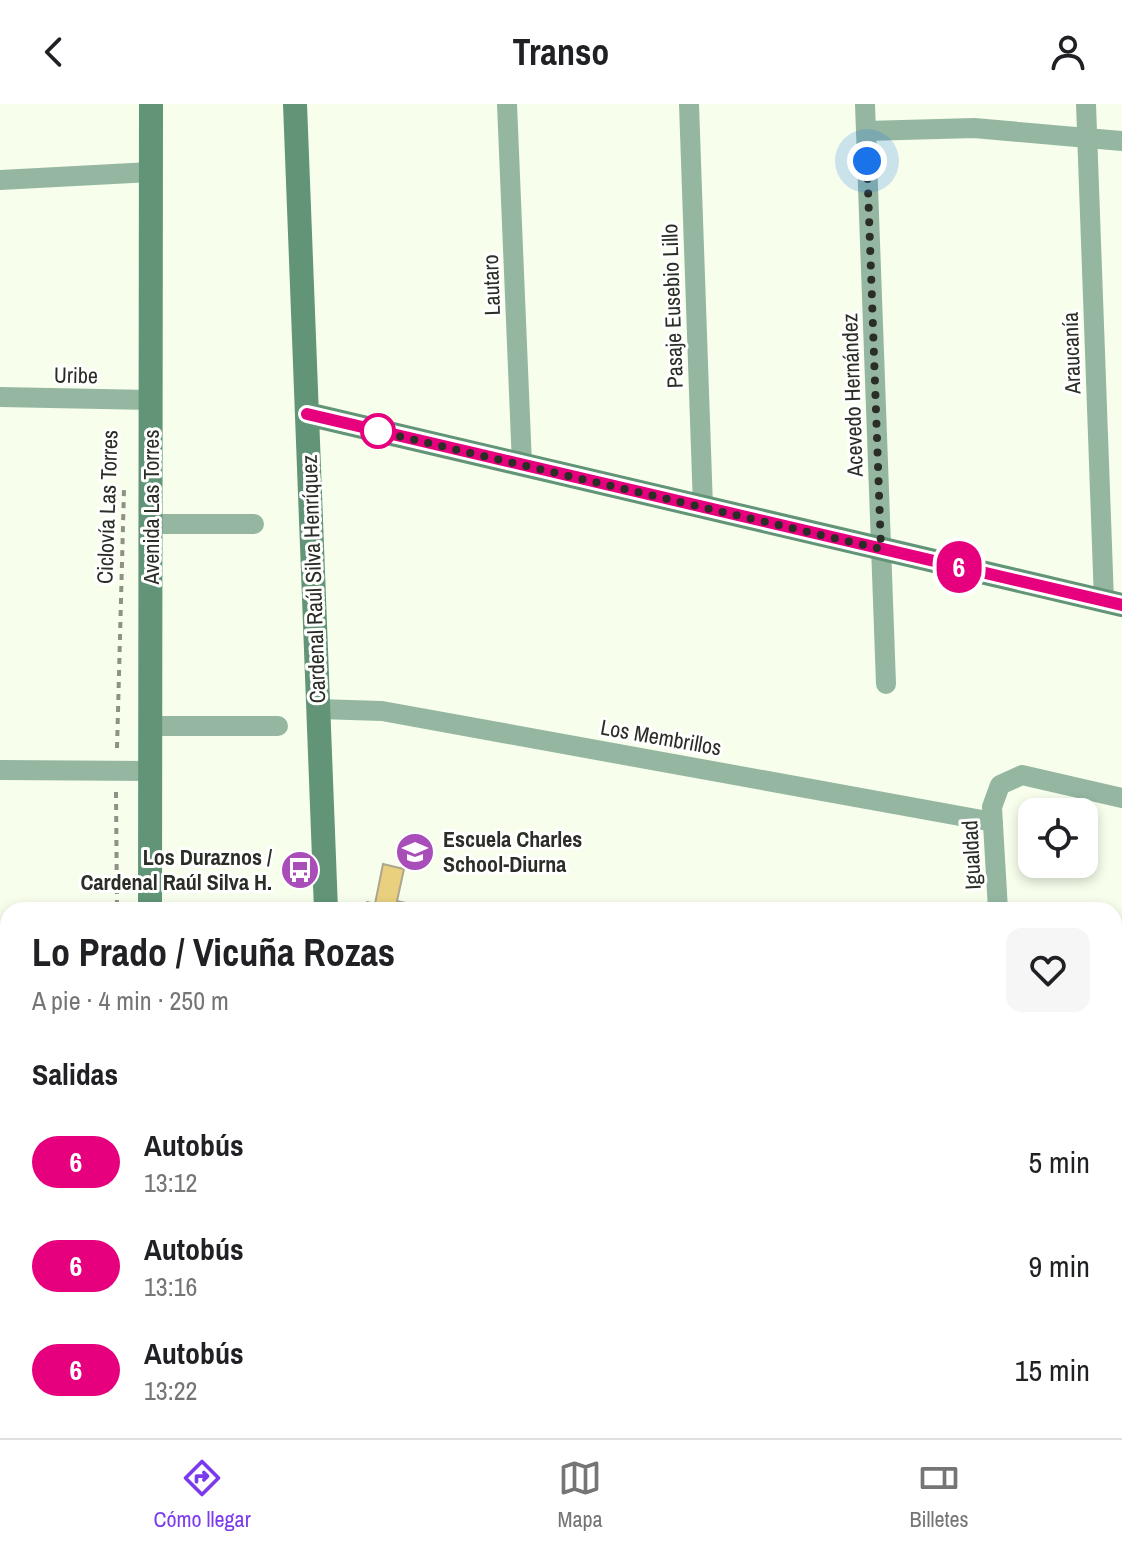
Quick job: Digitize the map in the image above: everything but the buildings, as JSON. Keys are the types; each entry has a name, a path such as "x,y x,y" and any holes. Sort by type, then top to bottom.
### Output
{"main road":[{"name":"Avenida Las Torres","path":"150,902 151,104"},
{"name":"Cardenal Raúl Silva Henríquez","path":"295,104 326,902"},
{"path":"307,414 1113,603"}],"street":[{"name":"Lautaro","path":"507,104 522,465"},
{"name":"Pasaje Eusebio Lillo","path":"689,104 703,507"},
{"name":"Acevedo Hernández","path":"865,104 886,684"},
{"name":"Araucanía","path":"1086,104 1113,603"},
{"path":"866,131 974,128 1122,141"},
{"path":"0,180 151,172"},
{"name":"Uribe","path":"0,397 151,400"},
{"path":"151,524 254,524"},
{"name":"Los Membrillos","path":"318,709 382,711 993,822"},
{"path":"151,726 278,726"},
{"path":"0,770 151,771"},
{"name":"Igualdad","path":"998,902 993,799 1000,785 1014,776 1030,776 1122,798"}],"path":[{"name":"Ciclovía Las Torres","path":"117,902 116,770 124,477"}],"bus line":[{"name":"6","path":"307,414 1122,605"}],"place":[{"name":"Escuela Charles School-Diurna","path":"415,852"},
{"name":"Los Duraznos / Cardenal Raúl Silva H.","path":"300,870"}],"route":[{"path":"378,431 368,429 881,549 867,161"}]}
